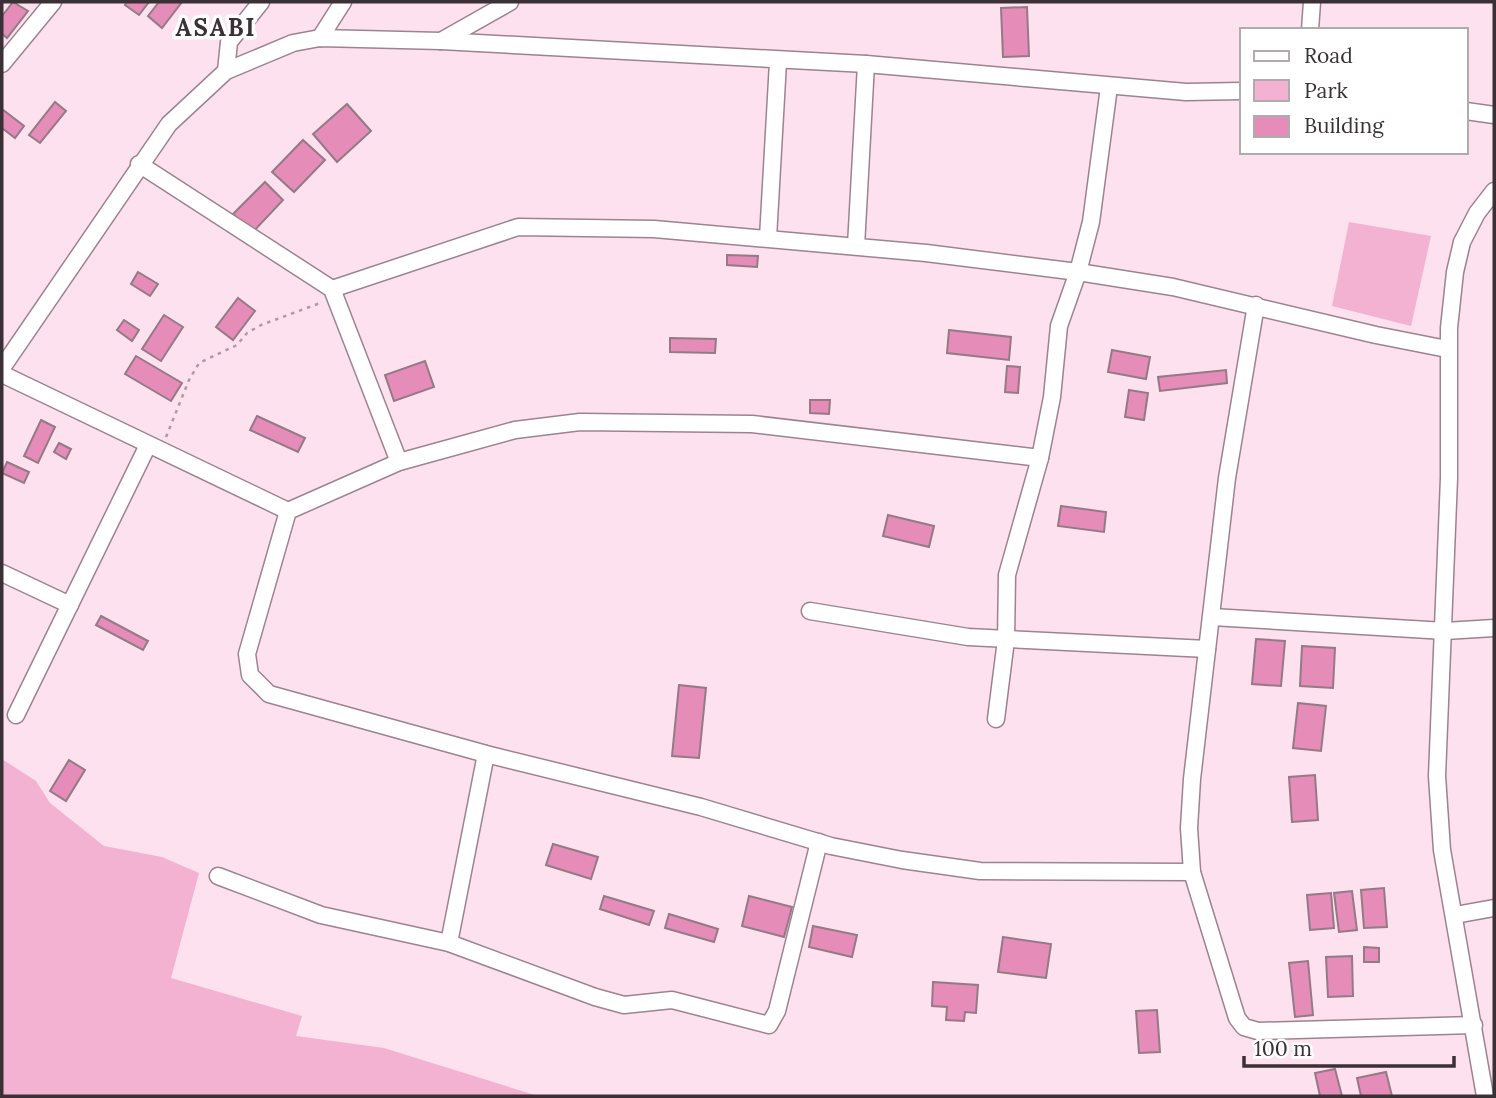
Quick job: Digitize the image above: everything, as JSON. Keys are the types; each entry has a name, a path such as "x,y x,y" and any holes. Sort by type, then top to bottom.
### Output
{"street":[{"path":"2,64 53,2"},
{"path":"226,71 229,42 261,2"},
{"path":"320,37 343,2"},
{"path":"441,41 510,2"},
{"path":"1310,28 1312,2"},
{"path":"2,369 139,164 169,124 226,71 293,43 320,37 441,41 778,62 866,64 1186,92 1240,91"},
{"path":"768,238 778,62"},
{"path":"856,246 866,64"},
{"path":"996,719 1006,640 1007,575 1040,458 1052,397 1059,326 1079,272 1091,222 1109,87"},
{"path":"1468,111 1494,115"},
{"path":"139,164 333,294 399,462"},
{"path":"1485,1096 1437,805 1449,478 1447,349 1455,272 1462,242 1477,213 1494,191"},
{"path":"333,294 518,227 654,229 856,246 1079,272 1173,287 1447,349"},
{"path":"1256,305 1231,450 1192,779 1189,828 1192,872 1237,1018 1244,1027 1258,1031 1474,1025"},
{"path":"2,374 288,511 399,462 515,430 580,422 752,424 1040,458"},
{"path":"16,715 70,605 155,447"},
{"path":"288,511 247,654 250,675 258,686 269,694 486,754 701,807 818,842 902,860 980,871 1192,872"},
{"path":"2,573 70,605"},
{"path":"810,611 1006,640 1207,649"},
{"path":"1212,617 1445,631 1494,628"},
{"path":"449,943 486,754"},
{"path":"218,876 321,915 449,943 595,997 631,1005 672,1000 769,1025 777,1012 818,842"},
{"path":"1455,915 1494,908"}],"path":[{"path":"155,447 199,363 237,345 247,333 261,325 333,294"}],"green space":[{"path":"1349,222 1431,236 1411,326 1332,306"},
{"path":"2,759 36,781 50,803 104,846 162,857 199,873 171,978 302,1016 296,1036 384,1048 538,1096 2,1096"}],"building":[{"path":"13,2 28,11 7,38 2,34 2,16"},
{"path":"127,2 149,2 139,15 125,5"},
{"path":"159,2 182,2 162,28 148,16"},
{"path":"1027,7 1029,56 1003,57 1001,8"},
{"path":"55,102 66,111 40,143 29,135"},
{"path":"347,104 371,131 337,162 313,134"},
{"path":"2,109 24,126 15,138 2,128"},
{"path":"303,140 325,160 294,192 272,172"},
{"path":"265,182 283,200 252,233 233,214"},
{"path":"727,255 758,256 757,267 727,265"},
{"path":"138,272 158,284 150,296 131,284"},
{"path":"238,298 255,311 233,340 216,327"},
{"path":"164,315 183,327 161,361 142,349"},
{"path":"124,320 139,330 132,341 117,330"},
{"path":"949,330 1011,337 1009,360 947,353"},
{"path":"670,338 716,339 715,353 670,352"},
{"path":"1112,350 1150,357 1146,379 1108,372"},
{"path":"136,356 182,383 171,401 125,374"},
{"path":"425,361 434,387 394,401 385,375"},
{"path":"1007,366 1020,367 1018,393 1005,392"},
{"path":"1226,370 1227,383 1160,391 1158,377"},
{"path":"1129,390 1148,393 1144,420 1125,417"},
{"path":"810,400 830,400 829,414 810,413"},
{"path":"257,416 305,438 298,452 250,430"},
{"path":"41,420 55,427 38,463 24,456"},
{"path":"59,443 71,449 66,459 54,452"},
{"path":"7,462 29,472 24,483 2,473"},
{"path":"1061,506 1106,512 1104,532 1058,526"},
{"path":"888,515 934,526 929,547 883,536"},
{"path":"101,616 148,641 143,650 96,625"},
{"path":"1256,639 1285,641 1281,686 1252,684"},
{"path":"1302,646 1335,648 1333,688 1300,686"},
{"path":"679,685 706,688 699,758 672,756"},
{"path":"1298,703 1326,706 1321,751 1293,748"},
{"path":"69,760 85,770 66,801 50,791"},
{"path":"1315,775 1318,820 1292,822 1289,777"},
{"path":"553,844 598,857 591,879 546,865"},
{"path":"1384,888 1387,927 1364,928 1361,890"},
{"path":"1352,891 1357,930 1339,932 1334,893"},
{"path":"1331,893 1334,928 1310,930 1307,895"},
{"path":"604,896 654,911 649,925 600,909"},
{"path":"749,896 792,907 784,937 742,926"},
{"path":"669,914 718,929 714,942 665,928"},
{"path":"813,926 857,935 852,957 809,947"},
{"path":"1003,937 1051,944 1046,978 998,972"},
{"path":"1364,947 1379,948 1379,962 1364,962"},
{"path":"1352,956 1353,996 1328,997 1326,957"},
{"path":"1308,961 1313,1015 1295,1017 1289,963"},
{"path":"933,982 978,985 976,1013 965,1012 964,1021 946,1020 947,1007 932,1006"},
{"path":"1157,1010 1160,1052 1139,1053 1136,1011"},
{"path":"1335,1069 1342,1096 1320,1096 1315,1073"},
{"path":"1386,1072 1392,1096 1361,1096 1357,1078"}],"district":[{"name":"ASABI","path":"216,27"}]}
